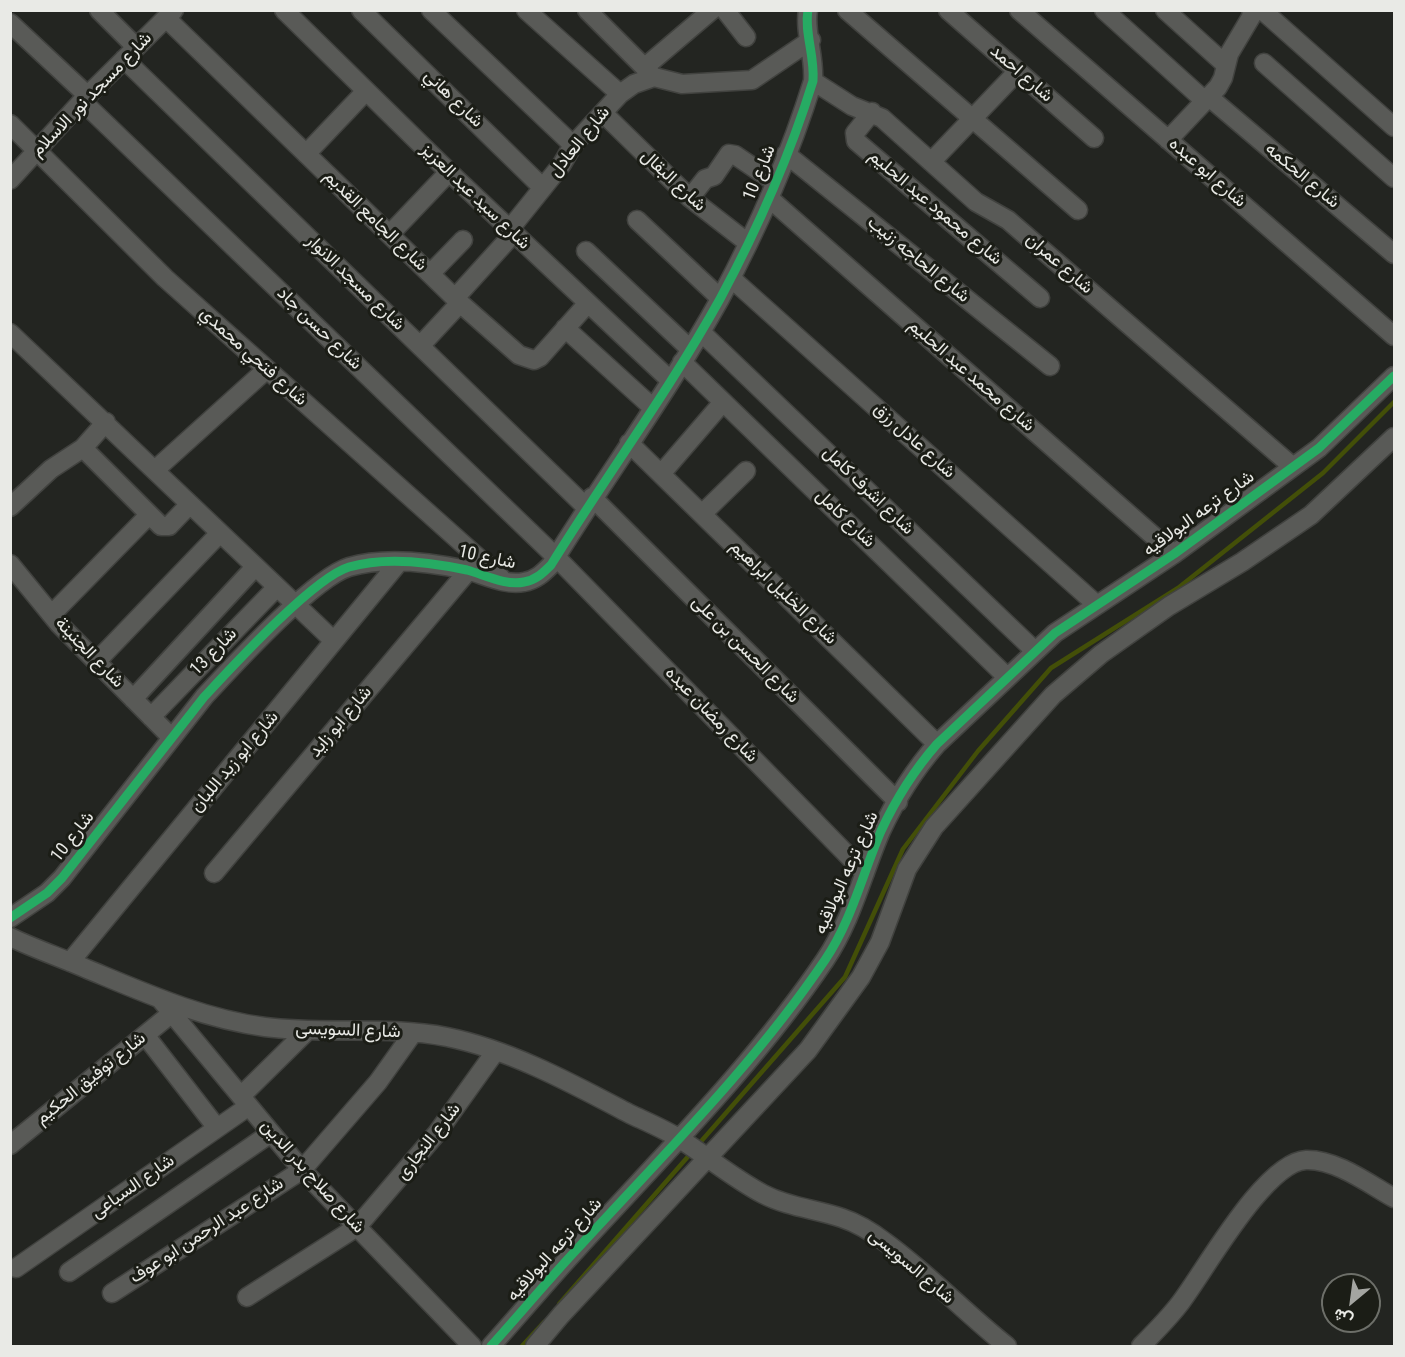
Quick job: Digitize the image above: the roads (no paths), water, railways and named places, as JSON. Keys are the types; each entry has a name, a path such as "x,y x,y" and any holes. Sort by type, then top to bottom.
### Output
{"street":[{"name":"شارع مسجد الانوار","path":"99,10 130,53 420,346 589,502"},
{"name":"شارع سيد عبد العزيز","path":"284,10 448,172 670,380"},
{"name":"شارع هاني","path":"361,10 543,188"},
{"path":"430,10 573,145"},
{"path":"526,10 620,94"},
{"path":"587,10 655,75 682,84 752,80 811,40"},
{"path":"655,75 712,10"},
{"path":"725,10 746,37"},
{"name":"شارع 10","path":"10,918 47,893 62,878 172,738 230,669 322,582 348,567 421,562 468,571 504,582 523,583 539,576 556,557 589,502 701,332 748,243 772,190 813,81 815,63 806,22 808,10"},
{"path":"847,10 1078,210"},
{"name":"شارع احمد","path":"948,10 1094,138"},
{"name":"شارع ابو عبده","path":"1019,10 1395,336"},
{"name":"شارع الحكمه","path":"1104,10 1207,99 1395,254"},
{"path":"1165,10 1226,65"},
{"path":"1168,140 1207,99 1223,78 1232,47 1251,17 1252,10"},
{"path":"1262,10 1395,127"},
{"name":"شارع مسجد نور الاسلام","path":"10,180 84,98 170,14"},
{"name":"شارع الجامع القديم","path":"170,14 306,154 457,300 526,359 534,360 540,357 588,303"},
{"name":"شارع حسن جاد","path":"10,23 84,98 556,557"},
{"path":"1264,63 1395,178"},
{"path":"931,162 1018,71"},
{"name":"شارع العادل","path":"420,346 511,232 573,145 620,94 634,84 655,75"},
{"name":"شارع عمران","path":"813,81 852,106 872,112 882,118 976,202 1008,220 1293,467"},
{"path":"306,154 366,91"},
{"name":"شارع محمود عبد الحليم","path":"872,112 855,133 856,141 1040,298"},
{"name":"شارع البقال","path":"603,113 690,198 748,243"},
{"name":"شارع فتحي محمدي","path":"10,124 165,278 504,582"},
{"name":"شارع محمد عبد الحليم","path":"690,198 705,179 714,176 729,154 735,155 1174,554"},
{"name":"شارع الحاجه زنيب","path":"786,154 1050,366"},
{"path":"390,234 448,172"},
{"path":"637,220 720,298"},
{"path":"430,274 463,240"},
{"name":"شارع كامل","path":"586,251 686,355 723,402 1007,677"},
{"name":"شارع عادل رزق","path":"731,278 1098,604"},
{"path":"565,328 652,407"},
{"name":"شارع اشرف كامل","path":"701,332 1034,650"},
{"path":"12,338 106,422 334,641"},
{"path":"155,470 267,369"},
{"name":"شارع ترعه البولاقيه","path":"491,1347 577,1248 682,1142 766,1040 826,959 846,924 882,829 923,760 937,744 1034,650 1174,554 1319,448 1395,376"},
{"path":"661,474 723,402"},
{"path":"10,507 51,469 83,448 106,422"},
{"path":"535,1347 561,1315 808,1050 839,1010 880,942 907,869 934,827 1053,696 1101,654 1168,606 1242,562 1311,515 1395,438"},
{"name":"شارع الخليل ابراهيم","path":"628,443 937,744"},
{"path":"83,448 161,526 169,526 190,504"},
{"path":"702,514 746,471"},
{"name":"شارع الحسن بن على","path":"589,502 898,802"},
{"path":"52,614 149,515"},
{"path":"96,662 220,533"},
{"name":"شارع رمضان عبده","path":"556,557 866,873"},
{"name":"شارع ابو زيد اللبان","path":"70,962 399,562"},
{"name":"شارع الجنينة","path":"10,564 96,662 172,738"},
{"path":"133,699 255,567"},
{"name":"شارع ابو زايد","path":"214,873 468,571"},
{"name":"شارع 13","path":"151,717 277,587"},
{"name":"شارع السويسى","path":"12,941 70,962 166,1006 263,1027 307,1031 413,1033 447,1037 495,1052 591,1093 682,1142 706,1159 783,1203 841,1218 863,1227 908,1260 966,1314 1006,1347"},
{"name":"شارع توفيق الحكيم","path":"10,1145 145,1035 166,1006"},
{"name":"شارع صلاح بدر الدين","path":"166,1006 302,1170 472,1347"},
{"name":"شارع السباعى","path":"16,1268 217,1128 245,1101 307,1031"},
{"name":"شارع عبد الرحمن ابو عوف","path":"112,1293 302,1170 378,1082 413,1033"},
{"path":"145,1035 217,1128"},
{"name":"شارع النجارى","path":"247,1297 357,1227 437,1133 495,1052"},
{"path":"69,1272 271,1133"},
{"path":"1141,1347 1180,1304 1259,1191 1289,1164 1306,1160 1324,1163 1395,1198"}],"waterway":[{"path":"697,1146 845,977 903,849 978,751 1051,668 1178,588 1323,473 1394,402"},
{"path":"559,1304 692,1152"},
{"path":"522,1346 544,1322"}]}
